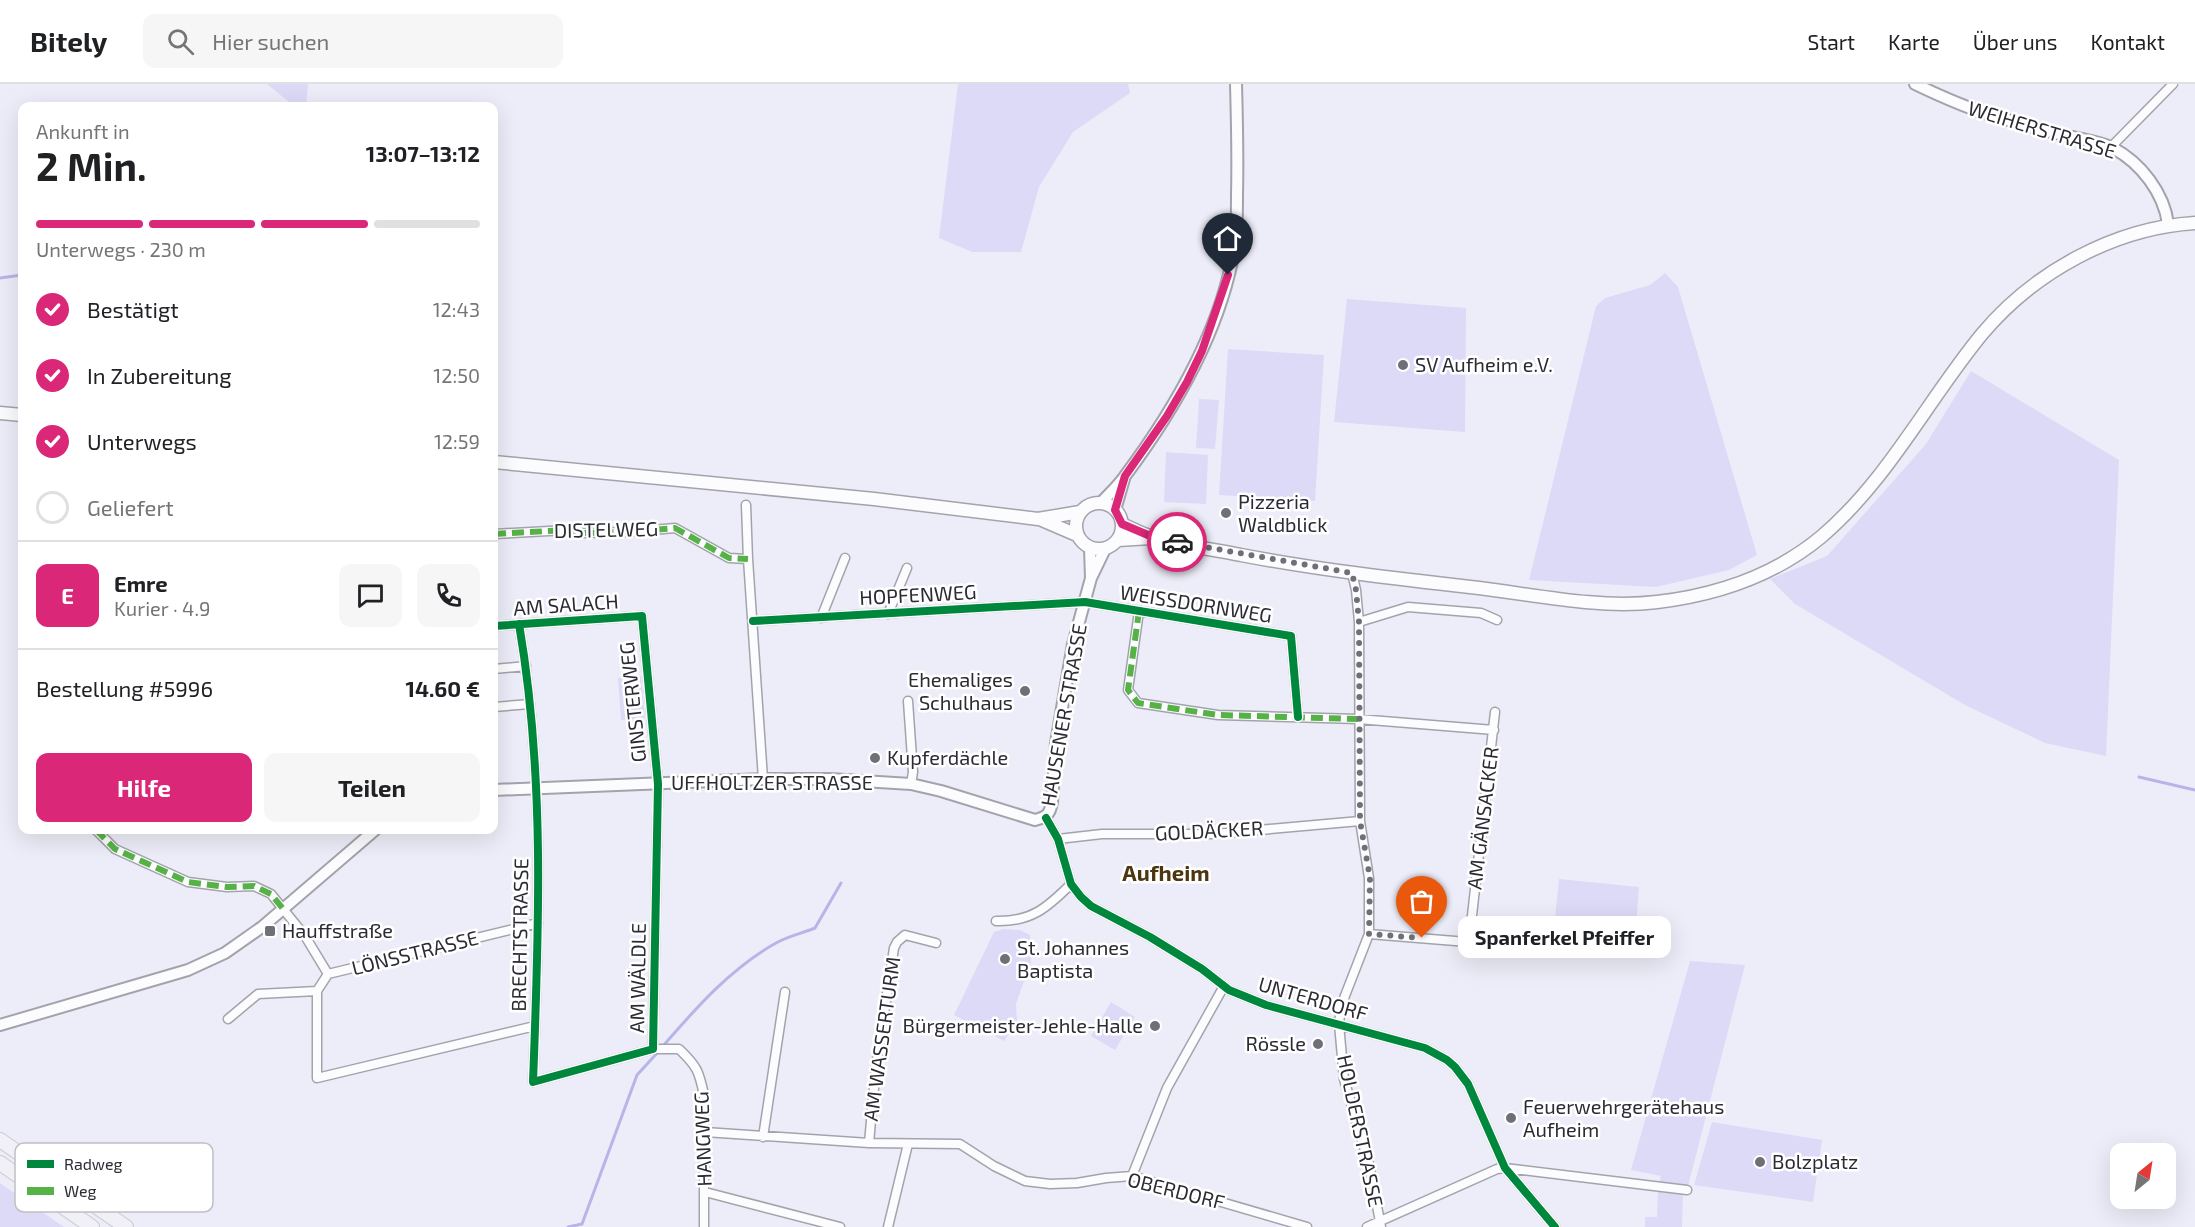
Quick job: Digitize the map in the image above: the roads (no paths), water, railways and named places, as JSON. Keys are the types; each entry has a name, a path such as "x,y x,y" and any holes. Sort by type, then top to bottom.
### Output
{"highway":[{"path":"0,1140 15,1150"},
{"path":"0,1163 15,1173"},
{"path":"70,1212 92,1227"},
{"path":"104,1212 126,1227"}],"main road":[{"path":"1122,524 1155,538 1352,573 1607,603 1666,601 1700,595 1751,580 1820,538 1867,491 1983,333 2012,304 2062,266 2101,245 2168,224 2195,223"},
{"path":"0,413 18,415"},
{"path":"498,462 874,499 1038,519 1077,535 1090,548 1105,549 1118,540 1155,538"},
{"path":"1038,519 1080,512 1089,505 1101,503 1115,510 1122,524 1118,540"},
{"path":"1077,535 1076,523 1080,512"}],"street":[{"path":"1101,503 1125,476 1167,416 1187,382 1202,351 1224,290 1232,260 1237,222 1236,84"},
{"name":"WEIHERSTRASSE","path":"1915,84 1993,116 2111,147 2136,165 2149,180 2159,194 2168,224"},
{"path":"2111,147 2173,84"},
{"path":"1115,510 1125,476"},
{"path":"746,505 763,779"},
{"name":"DISTELWEG","path":"498,534 567,530 592,533 675,528 729,558 748,559"},
{"name":"HAUSENER STRASSE","path":"1090,548 1091,578"},
{"name":"HAUSENER STRASSE","path":"1046,818 1052,802 1056,743 1066,685 1091,578 1105,549"},
{"name":"HOPFENWEG","path":"821,618 846,558"},
{"name":"HOPFENWEG","path":"888,614 907,568"},
{"name":"HOLDERSTRASSE","path":"1352,573 1359,622 1360,821 1370,878 1369,934 1341,1006 1339,1024 1344,1079 1369,1164 1380,1225"},
{"name":"HOPFENWEG","path":"753,621 1085,602"},
{"name":"WEISSDORNWEG","path":"1085,602 1291,636 1298,717"},
{"path":"1359,622 1408,607 1481,613 1497,620"},
{"name":"AM GÄNSACKER","path":"1139,611 1128,690 1138,703 1218,715 1358,719 1494,730"},
{"name":"AM SALACH","path":"498,626 642,616"},
{"name":"GINSTERWEG","path":"642,616 658,784"},
{"name":"BRECHTSTRASSE","path":"519,624 526,666 537,788 538,923 533,1082"},
{"path":"498,669 526,666"},
{"path":"908,701 913,772 911,784"},
{"path":"498,707 530,704"},
{"name":"AM GÄNSACKER","path":"1469,942 1495,712"},
{"name":"UFFHOLTZER STRASSE","path":"498,790 763,779 830,779 911,784 950,793 1035,820 1046,818"},
{"name":"AM WÄLDLE","path":"533,1082 653,1049 658,784"},
{"name":"UNTERDORF","path":"1046,818 1058,839 1071,884 1091,906 1150,937 1242,996 1266,1005 1425,1048 1455,1067 1468,1084 1505,1168 1555,1227"},
{"name":"GOLDÄCKER","path":"1058,839 1102,834 1215,834 1360,821"},
{"path":"100,834 115,849 188,882 227,887 254,886 271,894 305,936 328,974 317,991 317,1078 535,1026"},
{"path":"0,1025 188,970 225,953 260,930 370,834"},
{"path":"996,921 1025,919 1039,912 1071,884"},
{"name":"LÖNSSTRASSE","path":"328,974 538,923"},
{"path":"1369,934 1567,950"},
{"name":"AM WASSERTURM","path":"869,1143 876,1066 894,948 904,935 936,943"},
{"path":"1132,1176 1167,1088 1210,1007 1224,986"},
{"path":"228,1019 258,994 317,991"},
{"path":"763,1137 784,992"},
{"name":"HANGWEG","path":"653,1049 679,1049 694,1064 701,1079 704,1095 705,1227"},
{"name":"OBERDORF","path":"705,1132 869,1143 960,1144 994,1166 1025,1181 1077,1184 1132,1176 1307,1227"},
{"path":"888,1227 908,1144"},
{"path":"1367,1227 1380,1225 1497,1169 1505,1168 1687,1190"},
{"path":"705,1192 840,1227"}],"waterway":[{"path":"0,278 18,276"},
{"path":"2139,777 2195,790"},
{"path":"663,1046 701,1003 744,964 781,941 815,928 841,883"},
{"path":"568,1227 582,1224 637,1075 659,1051"}],"place":[{"name":"SV Aufheim e.V.","path":"1403,365"},
{"name":"Pizzeria Waldblick","path":"1226,513"},
{"name":"Ehemaliges Schulhaus","path":"1025,691"},
{"name":"Kupferdächle","path":"875,758"},
{"name":"Hauffstraße","path":"270,931"},
{"name":"Spanferkel Pfeiffer","path":"1422,938"},
{"name":"St. Johannes Baptista","path":"1005,959"},
{"name":"Bürgermeister-Jehle-Halle","path":"1155,1026"},
{"name":"Rössle","path":"1318,1044"},
{"name":"Feuerwehrgerätehaus Aufheim","path":"1511,1118"},
{"name":"Bolzplatz","path":"1760,1162"}],"district":[{"name":"Aufheim","path":"1166,873"}]}
